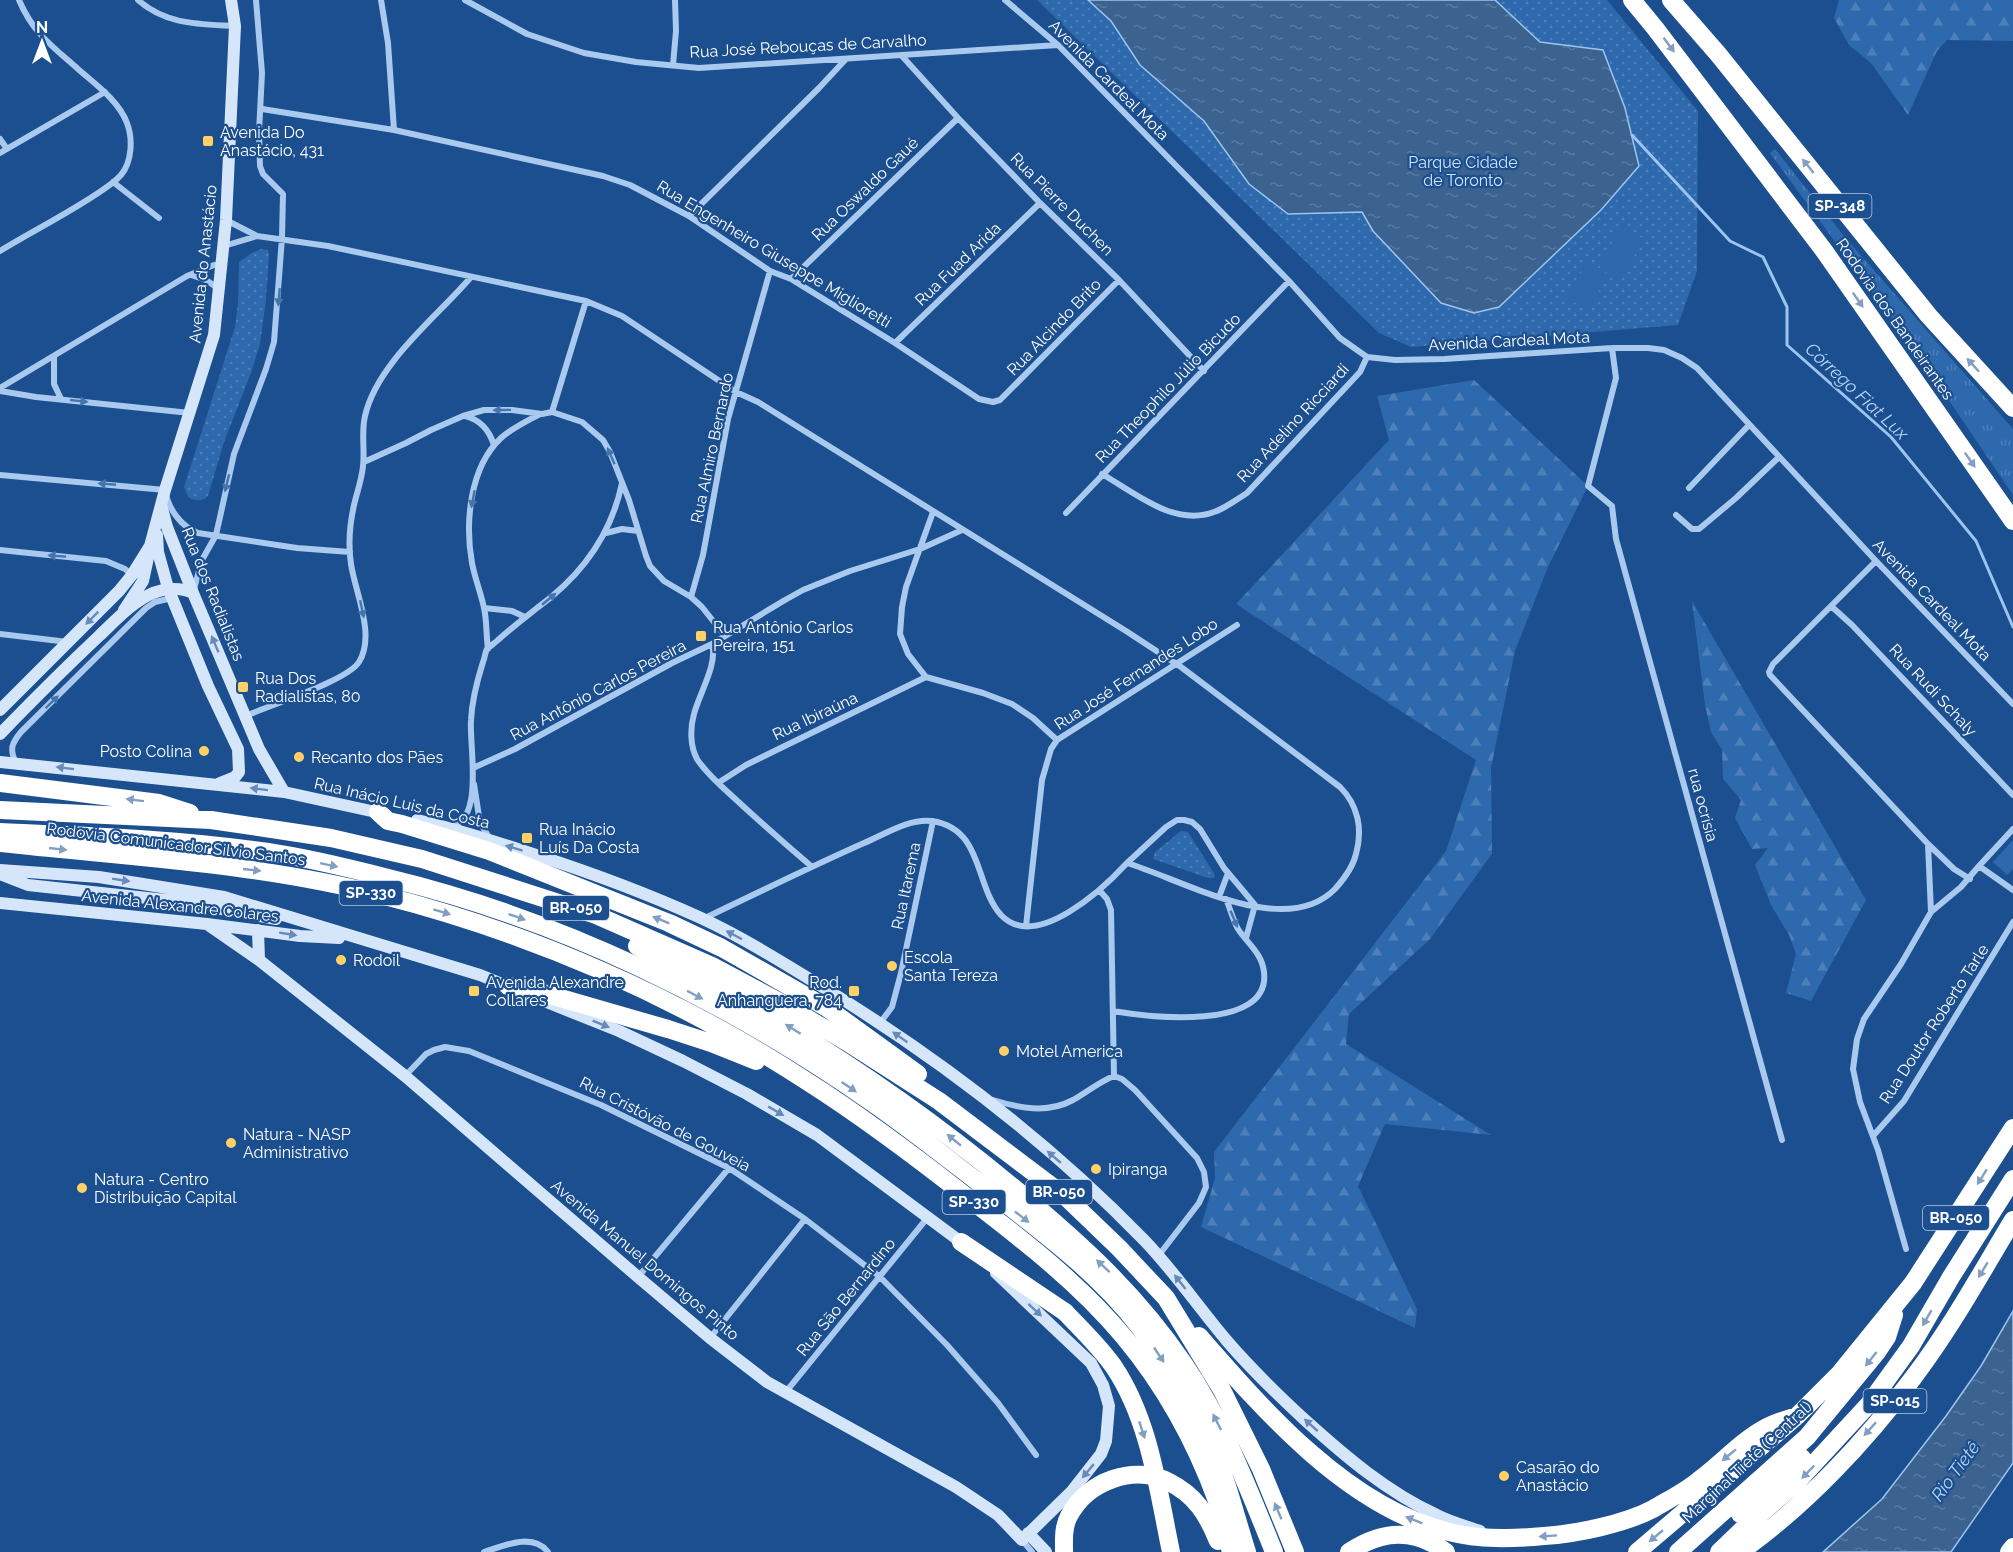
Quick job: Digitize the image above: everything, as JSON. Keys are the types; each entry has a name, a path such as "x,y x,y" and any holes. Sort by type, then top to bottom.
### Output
{"highway":[{"name":"Rodovia dos Bandeirantes","path":"1632,0 1825,252 2013,521"},
{"name":"Rodovia dos Bandeirantes","path":"1671,0 1718,54 1929,316 2013,408"},
{"path":"0,783 159,803 211,819"},
{"name":"Rodovia Comunicador Silvio Santos","path":"0,810 211,819 331,838 422,859 596,915 712,966 785,1005 848,1042 939,1101 1066,1197 1166,1298 1222,1390 1260,1469 1295,1552"},
{"path":"378,812 388,821 489,851 669,923 722,948 827,1008 916,1072 939,1101"},
{"path":"0,832 140,838 210,845 272,853 381,876 455,896 520,918 623,959 771,1037 873,1103 1013,1209 1076,1261 1111,1294 1137,1324 1161,1358 1234,1479 1274,1552"},
{"name":"Rodovia Comunicador Silvio Santos","path":"0,843 264,871 312,879 439,911 513,935 645,990 728,1034 809,1082 936,1172 1050,1262 1092,1301 1126,1339 1158,1383 1191,1440 1217,1502 1231,1552"},
{"path":"505,884 684,969 771,1015 863,1074 933,1123 1070,1235 1116,1278 1151,1319 1185,1365 1216,1420 1234,1479 1247,1552"},
{"path":"508,987 529,989 711,1043 742,1054 788,1078 809,1082"},
{"name":"BR-050","path":"1797,1416 1840,1372 1914,1283 2013,1128"},
{"path":"1719,1552 1796,1483 1869,1404 1911,1346 1951,1277 2013,1179"},
{"name":"SP-015","path":"1740,1552 1799,1503 1840,1463 1885,1413 1914,1377 1953,1320 2013,1220"},
{"path":"961,1242 1065,1312 1101,1350 1115,1370 1141,1424 1152,1462 1171,1552"},
{"path":"1166,1298 1238,1381 1271,1415 1337,1473 1395,1512 1448,1532 1512,1539 1583,1532 1652,1509 1698,1481 1727,1455 1766,1428 1797,1416"},
{"name":"Marginal Tietê (Central)","path":"1678,1552 1800,1444 1823,1419 1877,1352 1893,1324 1896,1307"},
{"path":"1694,1552 1781,1478 1856,1402 1898,1352 1911,1346"},
{"path":"1636,1552 1797,1416"},
{"path":"1064,1552 1064,1532 1068,1517 1080,1500 1095,1487 1119,1477 1145,1475 1170,1482 1187,1494 1207,1514 1223,1552"},
{"path":"1349,1552 1372,1539 1389,1535 1407,1535 1423,1539 1446,1552"},
{"path":"2009,1552 2013,1547"}],"main road":[{"name":"Avenida do Anastácio","path":"0,710 108,603 132,575 150,546 157,525 165,490 214,335 226,220 235,26 231,0"},
{"name":"Rua dos Radialistas","path":"161,504 167,527 193,593 259,748 284,792"},
{"name":"Rua dos Radialistas","path":"157,525 158,552 170,593 208,686 238,749 240,765 235,777 214,785"},
{"path":"122,615 143,581 150,546"},
{"path":"0,734 122,615 151,594 170,593 179,588 193,593"},
{"path":"208,686 218,689 225,686 230,679"},
{"name":"Rua Inácio Luis da Costa","path":"0,762 284,792 440,825 600,877 703,919 759,949 880,1023 984,1097 1078,1178 1158,1256 1227,1341 1255,1371 1282,1399 1355,1464 1389,1488 1440,1517 1512,1539"},
{"path":"0,872 28,885 184,902 256,916 304,921"},
{"path":"0,872 99,877 224,897 480,975 619,1031 683,1061 747,1094 817,1135 961,1242 1091,1363 1103,1385 1109,1406 1106,1442 1101,1454 1072,1491 1025,1536 1046,1552"},
{"name":"Avenida Alexandre Colares","path":"0,903 300,936 356,938"},
{"name":"Avenida Manuel Domingos Pinto","path":"207,924 259,960 405,1077 710,1338 767,1382 956,1487 1025,1536"},
{"path":"258,930 259,960"}],"street":[{"path":"0,251 80,205 113,182 129,161 128,123 118,108 105,92 45,42 27,18 19,0"},
{"path":"138,0 146,7 180,22 235,26"},
{"path":"193,593 200,566 216,535 234,454 274,342 283,194 263,174 260,166 262,73 256,0"},
{"path":"381,0 390,65 394,130"},
{"name":"Rua José Rebouças de Carvalho","path":"465,0 527,34 565,48 601,57 699,68 1058,45"},
{"path":"673,65 676,31 675,0"},
{"name":"Avenida Cardeal Mota","path":"1005,0 1058,45 1289,281 1340,338 1367,357 1395,360 1444,359 1612,348 1664,350 1697,368 1876,561 2013,704"},
{"name":"Rua Pierre Duchen","path":"902,56 958,118 1119,280 1204,371"},
{"path":"689,216 846,60"},
{"path":"0,153 105,92"},
{"name":"Rua Engenheiro Giuseppe Miglioretti","path":"262,109 394,130 603,176 630,185 689,216 770,271 791,279 895,343 979,399 993,402 1009,393"},
{"name":"Rua Oswaldo Gaué","path":"791,279 958,118"},
{"path":"0,139 7,149"},
{"path":"113,182 159,218"},
{"name":"Rua Fuad Arida","path":"895,343 1040,203"},
{"path":"226,220 257,236"},
{"path":"224,246 257,236 282,238 586,301 622,316 736,392 788,421 1174,664 1340,787 1350,797 1357,810 1359,824 1356,855 1344,879 1331,892 1313,904 1294,909 1226,899 1128,863"},
{"path":"0,389 190,274 214,265 222,265"},
{"name":"Rua Almiro Bernardo","path":"691,597 701,562 728,420 770,271"},
{"path":"190,274 206,280 220,290"},
{"path":"246,716 334,680 351,671 360,661 365,646 366,630 350,552 354,503 364,462 365,416 380,381 405,348 471,277"},
{"name":"Rua Alcindo Brito","path":"1009,393 1119,280"},
{"name":"Rua Theophilo Júlio Bicudo","path":"1066,513 1289,281"},
{"path":"552,412 586,301"},
{"name":"rua ocrisia","path":"1612,348 1616,378 1588,486 1612,506 1616,539 1782,1140"},
{"path":"54,357 54,384 61,399"},
{"name":"Rua Adelino Ricciardi","path":"1102,474 1169,513 1188,516 1212,513 1228,506 1246,493 1360,372 1367,357"},
{"path":"0,389 61,399 190,413"},
{"path":"364,462 463,416 484,410 512,410 542,414"},
{"path":"490,841 480,823 473,780 472,705 474,690 488,649 484,608 472,561 469,534 470,513 478,476 501,437 542,414 552,412 582,422 597,434 610,452 629,500 646,556 656,573 664,581 691,597 712,618 725,636"},
{"path":"463,416 474,418 482,423 495,445"},
{"path":"1689,488 1749,425"},
{"path":"1676,515 1692,529 1699,529 1779,457"},
{"path":"0,475 165,490 170,507 186,529 198,533 297,548 350,552"},
{"path":"488,649 564,586 606,533 622,483"},
{"path":"933,512 902,607 900,634 908,654 926,677 983,693 1012,704 1033,718 1058,740"},
{"path":"606,533 622,529 638,531"},
{"name":"Rua Antônio Carlos Pereira","path":"473,768 515,749 672,663 712,644 803,590 862,567 920,549 962,530"},
{"path":"0,550 106,561 125,568 132,575"},
{"path":"1876,561 1773,664 1769,672 1928,844 1954,869 1970,879"},
{"path":"16,763 11,747 21,732 146,608 170,593"},
{"name":"Rua Rudi Schaly","path":"1831,606 1852,625 2013,795"},
{"path":"484,608 512,612 525,617"},
{"name":"Rua José Fernandes Lobo","path":"1026,926 1044,767 1058,740 1237,625"},
{"path":"0,634 69,642"},
{"path":"712,644 713,659 693,716 692,745 698,760 718,783 811,866"},
{"name":"Rua Ibiraúna","path":"718,783 746,765 926,677"},
{"path":"440,825 454,826 464,818 473,780"},
{"path":"703,919 811,866 920,820 945,824 962,834 1001,915 1011,923 1026,926 1052,921 1100,891 1166,827 1177,820 1184,819 1200,829 1228,873 1255,905"},
{"name":"Rua Itarema","path":"880,1023 892,1007 901,973 933,821"},
{"path":"1906,1250 1873,1136 1860,1102 1853,1069 1857,1039 1864,1019 1901,964 1931,912 1970,879 2013,829"},
{"path":"1928,844 1931,912"},
{"path":"1979,866 2013,890"},
{"path":"1219,897 1228,873"},
{"path":"1100,891 1107,899 1111,910 1114,1076 1122,1079 1135,1090 1197,1158 1204,1172 1206,1187 1199,1203 1158,1256"},
{"path":"1113,1011 1171,1017 1205,1016 1232,1011 1249,1004 1262,991 1264,971 1260,959 1238,929 1226,899"},
{"path":"1246,938 1255,905"},
{"name":"Rua Doutor Roberto Tarle","path":"1873,1136 1904,1101 2013,922"},
{"name":"Rua Cristóvão de Gouveia","path":"405,1077 426,1054 434,1050 445,1047 469,1051 601,1105 729,1168 805,1219 880,1277 947,1345 991,1395 1036,1455"},
{"name":"Rua Inácio Luis da Costa","path":"984,1097 1018,1108 1047,1108 1071,1101 1114,1076"},
{"path":"638,1277 729,1168"},
{"name":"Rua São Bernardino","path":"785,1393 928,1217"},
{"path":"710,1338 805,1219"},
{"name":"Avenida Manuel Domingos Pinto","path":"1025,1536 1032,1552"},
{"path":"484,1552 521,1542 531,1542 538,1543 548,1552"}],"green space":[{"name":"Parque Cidade de Toronto","path":"1037,0 1607,0 1698,111 1697,271 1678,325 1411,347 1379,333"},
{"path":"1839,0 2013,0 2013,41 1947,40 1937,51 1908,115 1871,63 1849,45 1834,18"},
{"path":"1775,149 1844,236 2013,429 2013,495 1921,359 1770,153"},
{"path":"1622,226 1644,239 1621,279 1598,265"},
{"path":"261,249 268,250 269,255 260,344 224,442 208,496 201,500 193,499 188,497 184,487 235,327 239,262"},
{"path":"1588,262 1609,275 1587,310 1565,297"},
{"path":"1474,380 1588,486 1548,567 1515,651 1491,768 1492,854 1430,939 1349,1014 1346,1044 1491,1135 1385,1124 1358,1186 1417,1309 1415,1328 1201,1227 1215,1178 1214,1152 1446,851 1476,760 1236,604 1389,440 1377,396"},
{"path":"1692,601 1866,900 1811,1001 1786,993 1796,954 1789,935 1771,905 1755,865 1768,848 1752,849 1735,818 1741,800 1723,779 1722,750 1711,732 1705,705"},
{"path":"1181,831 1188,832 1215,875 1214,878 1153,859 1155,852"},
{"path":"2013,840 2013,869 2007,875 1993,862"}],"water":[{"name":"Parque Cidade de Toronto","path":"1088,0 1495,0 1540,42 1603,50 1625,108 1639,166 1601,210 1499,307 1474,313 1441,303 1373,231 1362,212 1288,214 1249,184 1204,121 1140,65 1111,21"},
{"name":"Rio Tietê","path":"2013,1311 2013,1463 1951,1552 1823,1552 1882,1499 1981,1366"}],"waterway":[{"name":"Córrego Fiat Lux","path":"1632,135 1730,241 1763,257 1787,307 1787,345 1891,437 1976,541 2013,627"}],"place":[{"name":"Avenida Do Anastácio, 431","path":"208,141"},
{"name":"Rua Antônio Carlos Pereira, 151","path":"701,636"},
{"name":"Rua Dos Radialistas, 80","path":"243,687"},
{"name":"Posto Colina","path":"204,751"},
{"name":"Recanto dos Pães","path":"299,757"},
{"name":"Rua Inácio Luís Da Costa","path":"527,838"},
{"name":"Rodoil","path":"341,960"},
{"name":"Escola Santa Tereza","path":"892,966"},
{"name":"Avenida Alexandre Collares","path":"474,991"},
{"name":"Rod. Anhanguera, 784","path":"854,991"},
{"name":"Motel America","path":"1004,1051"},
{"name":"Natura - NASP Administrativo","path":"231,1143"},
{"name":"Ipiranga","path":"1096,1169"},
{"name":"Natura - Centro Distribuição Capital","path":"82,1188"},
{"name":"Casarão do Anastácio","path":"1504,1476"}]}
